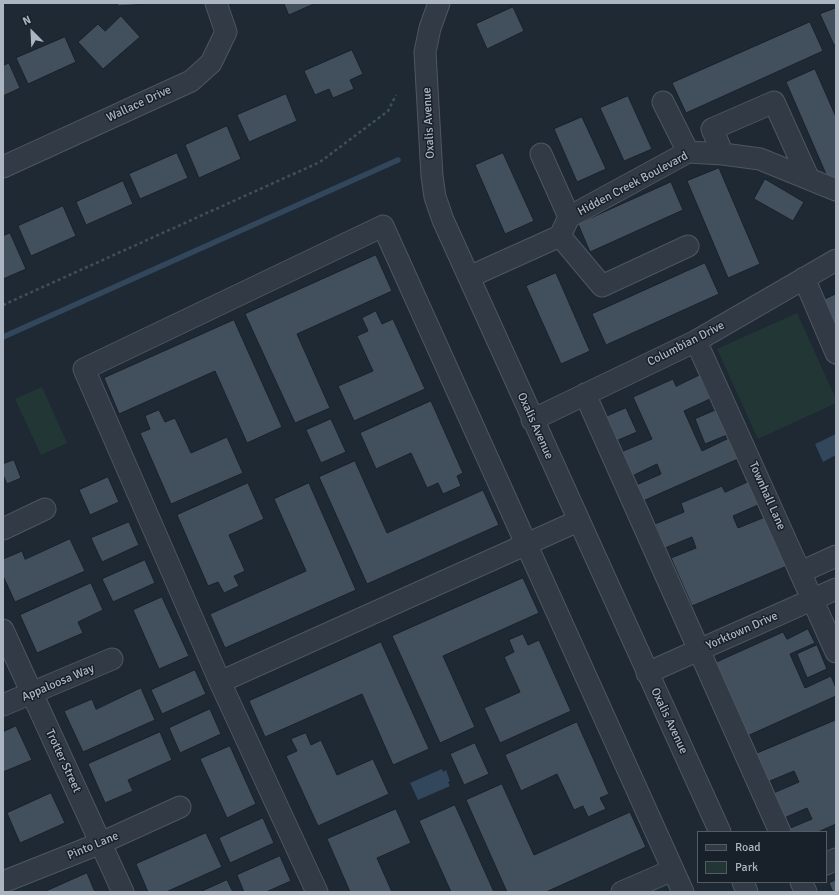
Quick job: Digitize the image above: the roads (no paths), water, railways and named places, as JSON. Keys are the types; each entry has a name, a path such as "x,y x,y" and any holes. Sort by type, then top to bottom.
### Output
{"street":[{"name":"Wallace Drive","path":"3,166 191,81 211,63 226,32 216,3"},
{"name":"Oxalis Avenue","path":"439,3 430,28 425,52 429,150 435,197 443,220 532,420 720,831"},
{"path":"663,102 688,152"},
{"path":"723,154 712,129 774,102 808,178"},
{"name":"Hidden Creek Boulevard","path":"560,236 569,217 688,152 723,154 760,159 836,190"},
{"path":"541,154 569,217"},
{"path":"317,892 220,682 84,369 383,226 683,892"},
{"path":"469,277 560,236 602,286 688,246"},
{"name":"Columbian Drive","path":"532,420 696,341 836,260"},
{"path":"804,278 836,353"},
{"name":"Townhall Lane","path":"696,341 836,652"},
{"path":"585,394 780,831"},
{"path":"3,529 45,509"},
{"path":"220,682 528,545 578,521"},
{"path":"801,572 836,556"},
{"name":"Yorktown Drive","path":"648,673 836,589"},
{"name":"Trotter Street","path":"3,630 123,892"},
{"name":"Appaloosa Way","path":"3,705 112,659"},
{"name":"Pinto Lane","path":"3,882 101,844 180,807"},
{"path":"827,864 836,859"},
{"path":"622,892 673,870"},
{"path":"744,883 748,892"},
{"path":"802,883 806,892"}],"water":[{"path":"836,434 836,455 823,462 815,444"},
{"path":"442,769 443,772 446,770 450,781 448,782 450,786 418,800 410,783"}],"waterway":[{"path":"3,337 398,160"}]}
